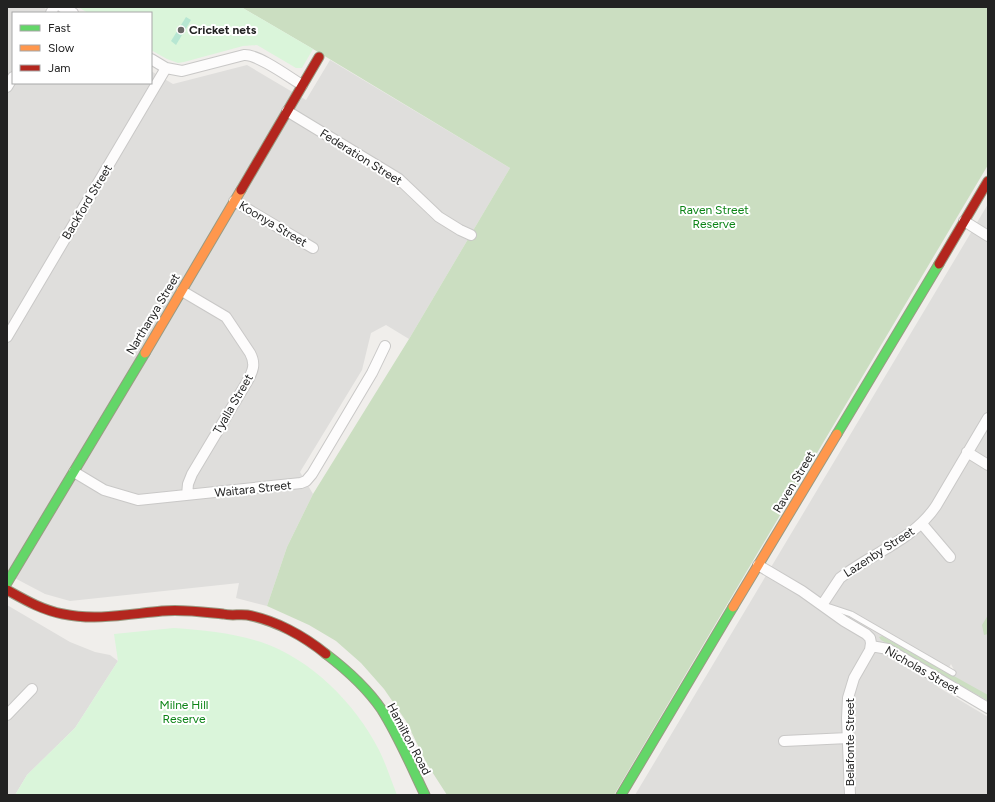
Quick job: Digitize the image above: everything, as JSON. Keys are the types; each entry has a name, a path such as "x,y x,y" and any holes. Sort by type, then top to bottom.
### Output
{"street":[{"path":"62,7 71,12"},
{"path":"152,60 166,68 177,71 187,70 244,54 259,59 302,84"},
{"name":"Narthanya Street","path":"7,583 182,291 319,57"},
{"name":"Backford Street","path":"7,337 166,68"},
{"name":"Federation Street","path":"287,111 399,179 439,217 471,235"},
{"name":"Raven Street","path":"621,795 988,181"},
{"name":"Koonya Street","path":"234,201 313,248"},
{"path":"964,221 988,236"},
{"name":"Tyalla Street","path":"182,291 226,317 250,353 254,366 247,382 192,474 188,484 187,495"},
{"name":"Waitara Street","path":"74,472 104,490 133,499 142,500 295,484 306,481 312,474 372,373 385,346"},
{"name":"Lazenby Street","path":"822,605 844,574 905,537 922,524 936,506 988,418"},
{"path":"967,452 988,465"},
{"path":"922,524 950,558"},
{"name":"Nicholas Street","path":"758,565 796,587 844,621 866,634 870,638 871,646 888,649 988,708"},
{"name":"Hamilton Road","path":"7,590 37,607 71,617 102,618 174,610 198,611 227,615 250,615 280,627 308,641 346,670 371,697 388,720 425,795"},
{"name":"Hamilton Road","path":"227,615 252,626"},
{"path":"298,645 334,671 355,690 366,704"},
{"name":"Belafonte Street","path":"850,795 847,707 850,688 871,646"},
{"path":"7,714 32,689"},
{"name":"Hamilton Road","path":"375,716 394,749 413,792"},
{"path":"784,741 848,738"}],"lane":[{"name":"Nicholas Street","path":"822,605 851,614 953,673"}],"shaded area":[{"path":"7,7 43,7 51,12 12,12 12,84 152,84 152,72 173,84 247,65 306,100 330,60 510,168 409,339 386,325 371,333 362,370 300,472 313,494 287,547 267,606 236,598 239,583 70,601 45,594 7,574"},
{"path":"988,204 988,699 950,677 954,670 951,664 938,687 988,717 988,795 635,795"},
{"path":"7,605 70,642 95,652 110,655 118,661 75,728 27,775 15,795 7,795"}],"green space":[{"path":"78,7 241,7 313,49 302,68 296,68 257,45 243,46 178,63 152,51 152,12 86,12"},
{"name":"Raven Street Reserve","path":"241,7 988,7 988,165 614,795 447,795 427,764 406,721 384,689 361,663 336,641 309,625 267,606 287,547 313,494 409,339 510,168"},
{"name":"Cricket nets","path":"186,17 191,20 176,45 171,41"},
{"path":"988,615 988,634 984,635 982,625"},
{"name":"Milne Hill Reserve","path":"174,628 218,632 261,642 297,659 314,671 344,700 369,733 382,755 397,795 15,795 27,775 75,728 118,661 114,634"},
{"path":"882,636 988,695 988,701 881,640 879,637"}],"traffic: fast":[{"path":"837,434 939,264"},
{"path":"7,583 145,353"},
{"path":"621,795 733,607"},
{"path":"326,654 342,666 370,694 382,710 425,795"}],"traffic: slow":[{"path":"145,353 241,190"},
{"path":"733,607 837,434"}],"traffic: jam":[{"path":"241,190 319,57"},
{"path":"939,264 988,181"},
{"path":"7,590 41,607 55,612 75,616 100,617 178,610 258,617 299,635 326,654"}],"place":[{"name":"Cricket nets","path":"181,30"}]}
